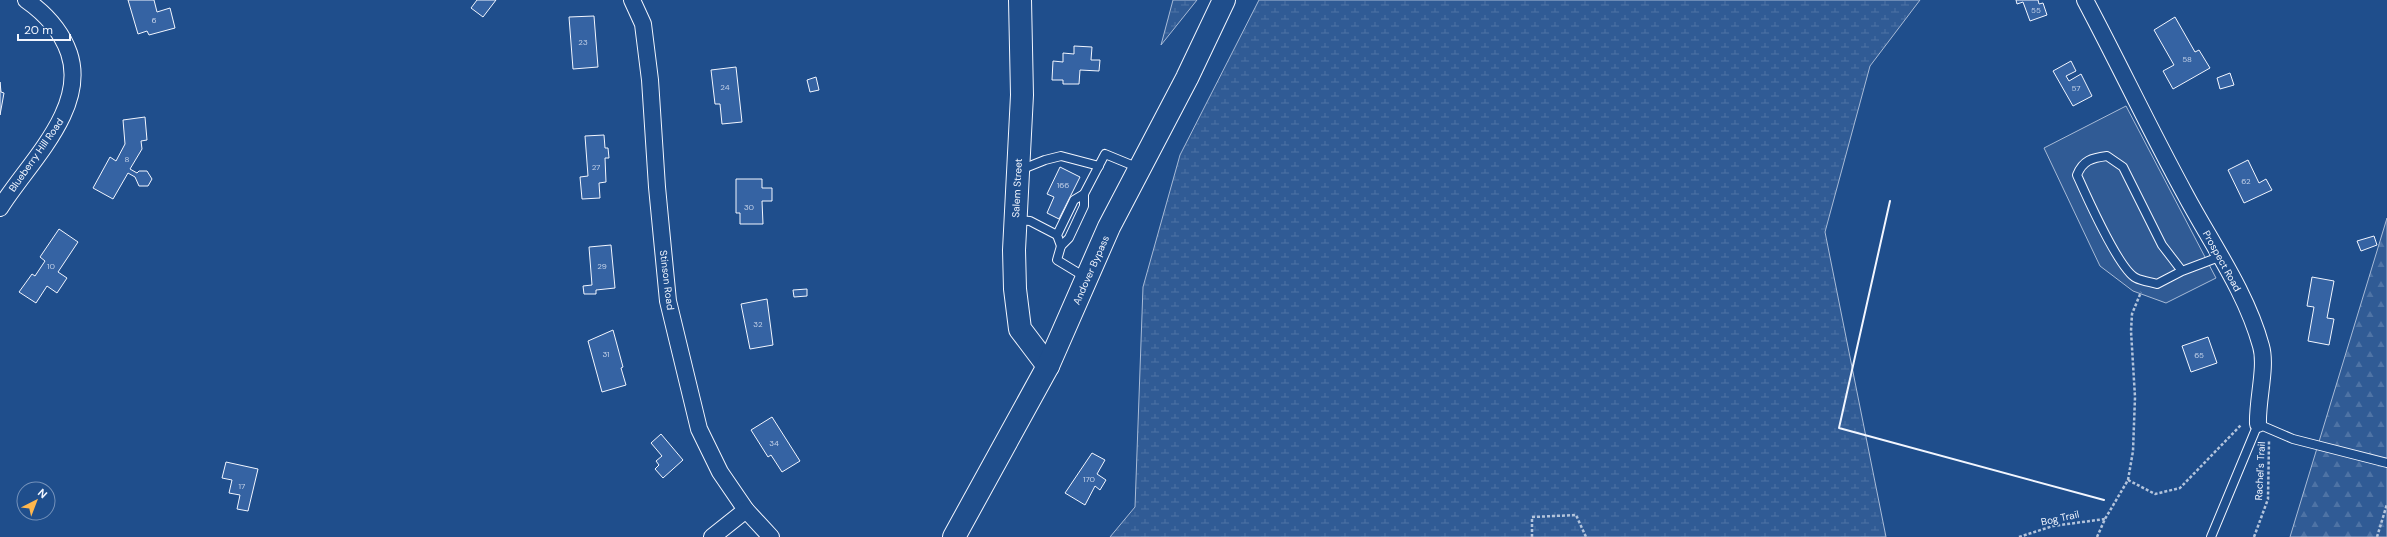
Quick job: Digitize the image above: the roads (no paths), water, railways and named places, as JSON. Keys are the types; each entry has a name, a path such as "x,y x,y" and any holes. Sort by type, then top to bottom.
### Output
{"main road":[{"name":"Salem Street","path":"1020,0 1022,95 1015,220 1015,290 1020,329 1048,366"},
{"name":"Andover Bypass","path":"954,537 1048,366 1110,228 1224,0"}],"street":[{"name":"Blueberry Hill Road","path":"0,208 58,124 70,100 73,86 74,74 66,44 48,17 26,0"},
{"name":"Stinson Road","path":"632,0 643,24 650,80 657,187 668,300 700,429 720,472 746,510 772,537"},
{"name":"Prospect Road","path":"2085,0 2219,257 2246,305 2261,347 2262,420"},
{"path":"712,537 746,510"}],"lane":[{"path":"1087,278 1057,260 1061,246 1069,238 1084,206 1084,194 1105,154 1140,168"},
{"path":"1018,171 1045,160 1061,156 1099,166"},
{"path":"2182,271 2162,245 2123,166 2107,156 2091,158 2081,165 2077,175 2120,261 2135,278 2157,284 2182,271 2219,257"},
{"path":"1057,235 1074,200 1084,194"},
{"path":"1015,220 1030,221 1057,235 1061,246"},
{"path":"2262,420 2293,439 2387,463"},
{"name":"Prospect Road","path":"2211,537 2262,420"}]}
